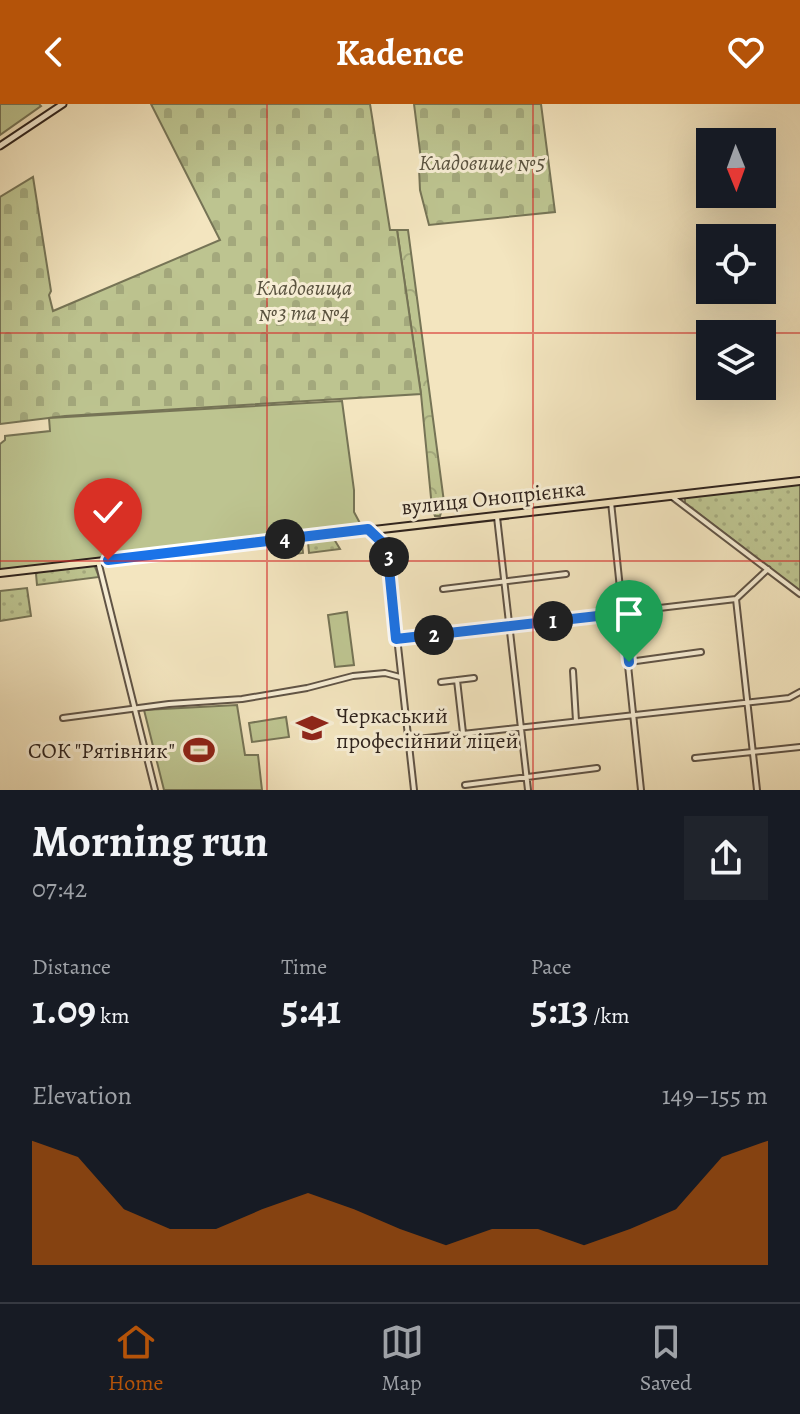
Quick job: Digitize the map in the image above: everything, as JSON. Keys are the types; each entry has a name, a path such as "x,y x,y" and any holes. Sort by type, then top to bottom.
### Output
{"main road":[{"path":"0,146 63,104"},
{"name":"вулиця Онопрієнка","path":"0,573 800,481"}],"street":[{"path":"669,495 800,594"},
{"path":"611,502 641,790"},
{"path":"496,515 528,790"},
{"path":"368,529 387,547 414,790"},
{"path":"98,561 155,790"},
{"path":"396,639 736,599 768,569"},
{"path":"443,589 566,574"},
{"path":"736,599 757,790"},
{"path":"629,662 701,652"},
{"path":"573,671 576,721"},
{"path":"63,718 242,699 307,688 353,676 385,673 400,677"},
{"path":"441,682 474,678"},
{"path":"457,680 463,733"},
{"path":"408,740 789,698 800,692"},
{"path":"695,758 800,747"},
{"path":"465,785 597,768"}],"green space":[{"path":"0,104 39,104 41,106 0,135"},
{"name":"Кладовища №3 та №4","path":"151,104 370,104 390,230 397,230 421,394 65,416 0,424 0,197 33,177 53,311 220,240"},
{"name":"Кладовище №5","path":"414,104 541,104 555,212 429,225 420,190 419,168 422,167"},
{"path":"397,230 408,230 444,502 440,516 435,516 432,508 421,394"},
{"path":"342,401 354,512 362,527 0,570 0,444 5,436 50,431 49,418"},
{"path":"800,483 800,591 685,503 685,497"},
{"path":"328,537 334,539 340,549 309,553 308,542 302,543 303,553 279,556 277,544"},
{"path":"92,565 99,577 37,585 38,572"},
{"path":"27,588 31,616 0,621 0,591"},
{"path":"347,612 354,665 335,667 328,615"},
{"name":"СОК \"Рятівник\"","path":"237,705 245,755 258,755 262,790 164,790 144,710"},
{"path":"286,717 289,737 252,742 249,723"}],"place":[{"name":"Черкаський професійний ліцей","path":"312,728"},
{"name":"СОК \"Рятівник\"","path":"199,750"}],"route":[{"path":"108,560 368,529 387,547 396,639 624,613 629,662"}]}
